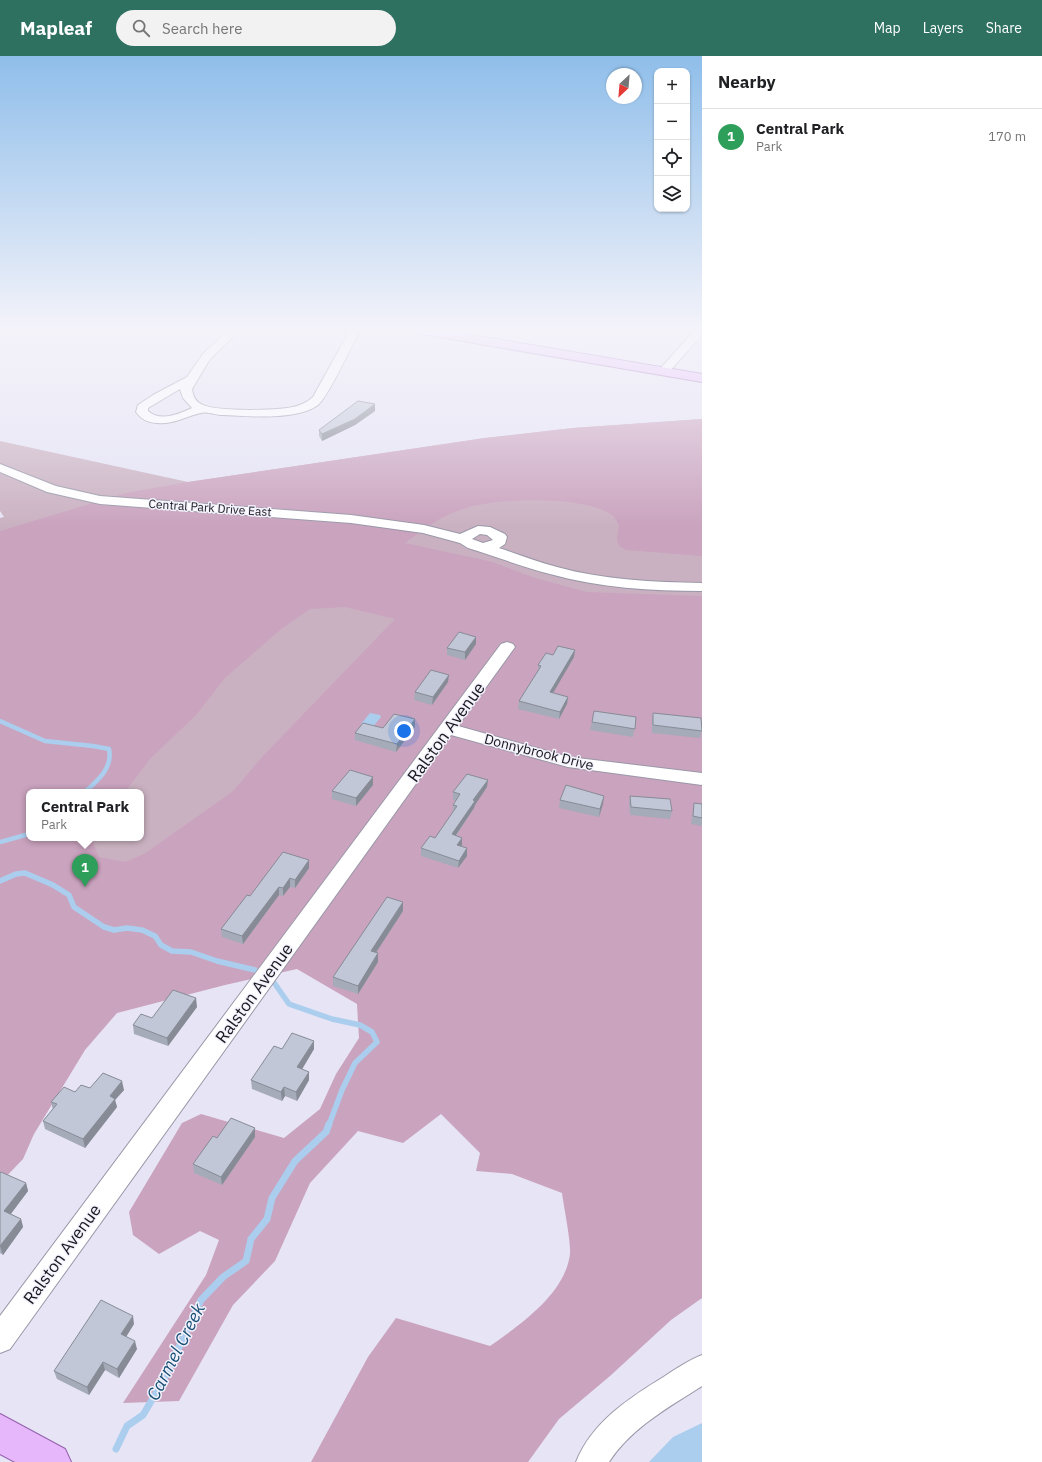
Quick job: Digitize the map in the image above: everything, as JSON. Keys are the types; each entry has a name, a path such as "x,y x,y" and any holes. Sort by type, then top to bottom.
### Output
{"main road":[{"path":"0,1433 52,1462"}],"street":[{"path":"161,396 142,407 142,412 147,417 166,420 179,418 201,408"},
{"path":"187,396 190,401 201,408 265,412 294,410 311,404 318,399 320,396"},
{"name":"Central Park Drive East","path":"0,468 52,489 100,500 325,516 469,536 484,530 495,533 500,537 500,541 508,549 528,562"},
{"name":"Central Park Drive East","path":"469,536 472,544 571,575 598,580 668,588 702,587"},
{"path":"482,547 496,545 500,541"},
{"name":"Ralston Avenue","path":"0,1339 507,647"},
{"name":"Donnybrook Drive","path":"448,729 568,762 702,779"},
{"path":"590,1462 609,1437 626,1419 652,1400 702,1369"}],"shaded area":[{"path":"702,419 702,694 406,620 0,1080 0,518 4,517 0,511 0,441 188,482 485,438 573,428"},
{"path":"702,419 702,556 626,550 619,546 617,539 619,525 612,515 582,504 540,500 498,502 466,508 434,522 405,543 493,562 535,578 587,592 702,596 702,1298 671,1320 610,1376 559,1419 528,1462 311,1462 368,1357 396,1318 490,1346 528,1318 540,1307 560,1282 566,1269 570,1254 562,1193 512,1174 476,1171 480,1153 441,1114 403,1143 358,1131 310,1183 275,1261 233,1305 179,1401 123,1403 206,1275 219,1240 200,1231 159,1254 133,1235 129,1212 182,1123 201,1114 284,1138 320,1109 336,1074 359,1038 357,1004 297,969 225,985 117,1013 85,1050 34,1134 23,1159 0,1183 0,531 126,493 188,482 485,438 573,428","holes":["345,607 395,619 263,756 232,792 144,854 125,862 99,857 92,841 26,841 26,789 127,789 150,759 197,714 225,678 280,630 310,609"]}],"water":[{"path":"370,713 380,715 381,717 372,728 362,726 361,724"},
{"path":"702,1423 702,1462 649,1462 673,1437"}],"building":[{"path":"358,401 375,404 355,419 322,434 319,430"},
{"path":"459,632 476,637 465,652 447,648"},
{"path":"558,646 575,650 550,692 568,697 560,712 519,701 541,666 538,665 546,653 553,655"},
{"path":"431,670 449,675 433,697 415,692"},
{"path":"594,711 636,717 635,729 592,722"},
{"path":"653,713 701,718 702,731 653,725"},
{"path":"394,714 415,719 397,744 355,733 363,723 383,728"},
{"path":"350,770 373,777 356,798 332,791"},
{"path":"467,774 488,780 473,800 475,801 452,834 462,838 457,845 467,848 459,861 421,848 430,836 435,838 457,806 453,805 460,794 453,792"},
{"path":"566,785 604,796 600,809 560,800"},
{"path":"630,796 670,799 672,811 631,807"},
{"path":"694,803 702,804 702,818 693,816"},
{"path":"283,852 309,860 295,880 290,878 283,888 279,887 242,936 221,929 247,895 250,896"},
{"path":"387,897 403,902 371,951 378,953 358,986 333,977"},
{"path":"173,990 196,998 167,1038 133,1025 141,1014 152,1018"},
{"path":"292,1033 314,1041 297,1067 309,1072 296,1092 284,1087 281,1092 251,1080 274,1046 282,1049"},
{"path":"103,1073 122,1081 110,1096 115,1099 83,1139 43,1121 57,1104 51,1102 64,1087 75,1092 81,1085 90,1088"},
{"path":"231,1118 255,1128 221,1177 193,1164 213,1136 217,1138"},
{"path":"1,1172 26,1183 4,1211 21,1219 0,1246 0,1173"},
{"path":"101,1300 133,1316 121,1334 135,1341 117,1369 103,1362 87,1387 54,1371"}],"waterway":[{"name":"Carmel Creek","path":"0,721 45,741 109,749 110,756 107,768 88,789"},
{"name":"Carmel Creek","path":"0,842 26,835"},
{"name":"Carmel Creek","path":"0,881 16,874 25,873 53,885 69,895 74,907 104,927 114,930 127,928 142,930 155,936 161,945 172,951 191,952 217,961 255,970"},
{"name":"Carmel Creek","path":"275,984 289,1004 332,1019 360,1025 372,1032 377,1042 355,1063 342,1090 329,1125"},
{"name":"Carmel Creek","path":"116,1449 127,1426 143,1415 163,1381 201,1300 223,1277 246,1261 251,1239 267,1219 272,1198 295,1161 326,1132 329,1124"}],"place":[{"name":"Central Park","path":"85,887"}]}
